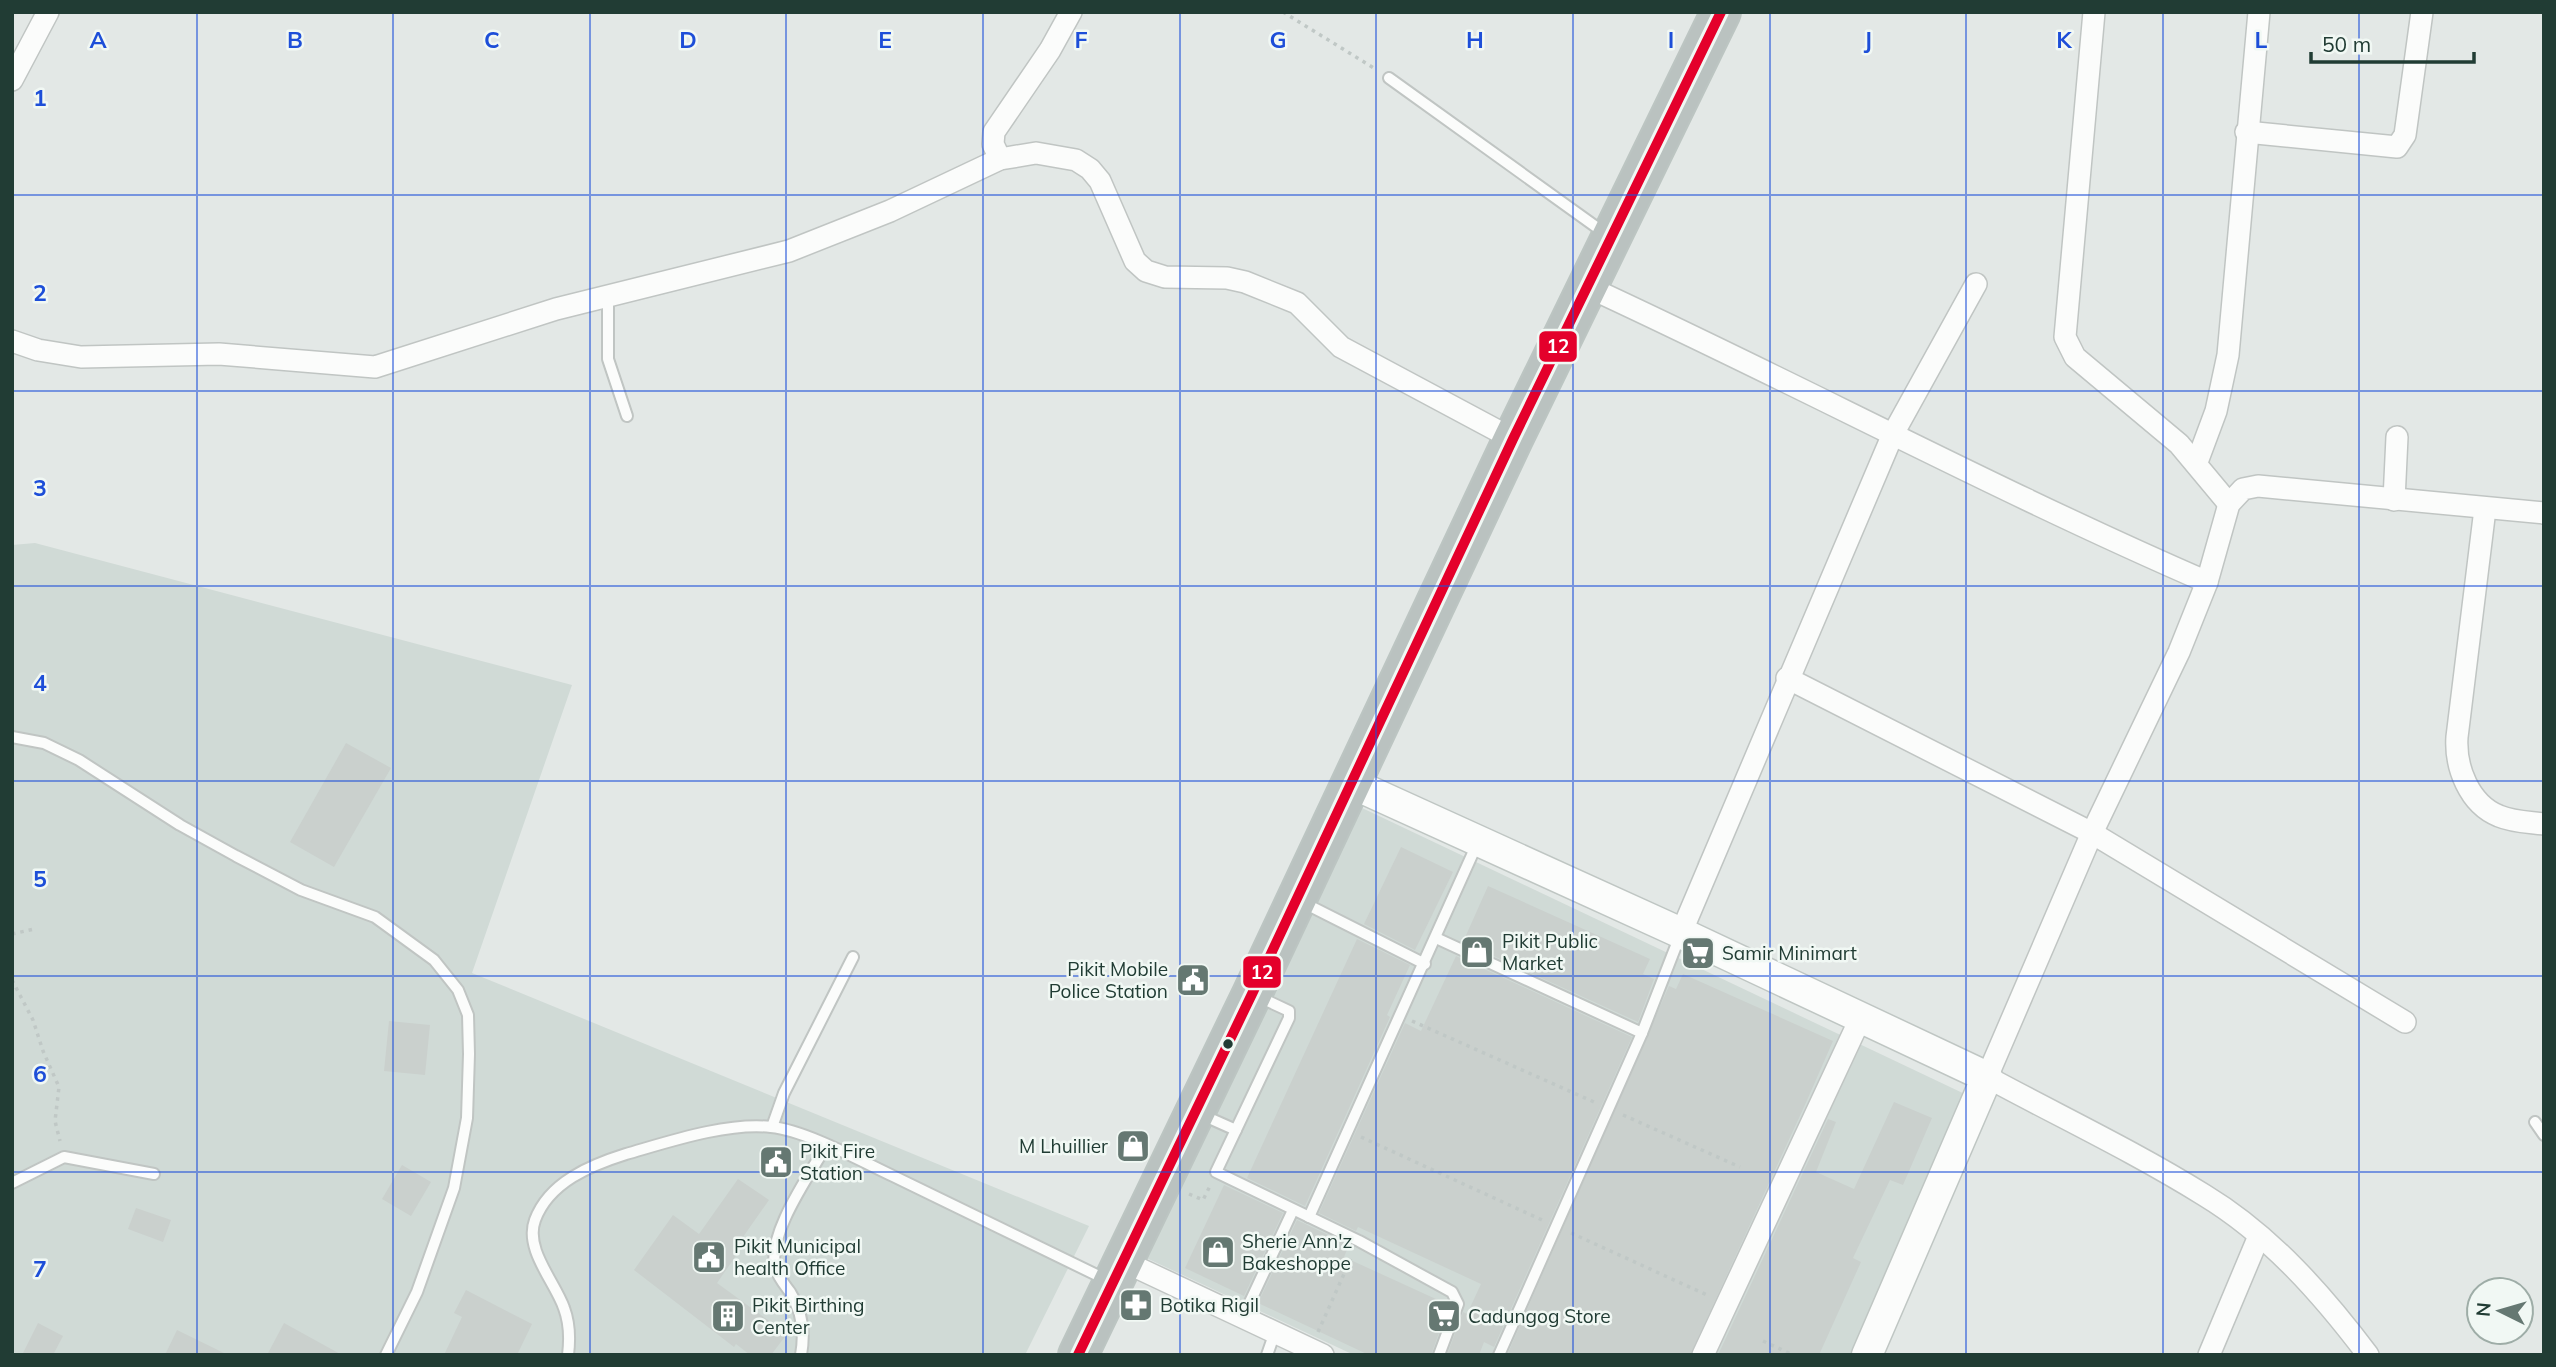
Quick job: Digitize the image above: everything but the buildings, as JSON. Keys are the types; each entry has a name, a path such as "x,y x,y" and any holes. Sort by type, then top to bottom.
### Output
{"highway":[{"path":"1078,1355 1252,994 1513,439 1721,12"}],"street":[{"path":"12,80 48,12"},
{"path":"1000,159 993,144 994,132 1050,50 1071,12"},
{"path":"2094,12 2070,249 2066,342 2075,357 2179,444 2197,462 2229,504"},
{"path":"2197,462 2216,411 2228,355 2246,132 2259,12"},
{"path":"2246,132 2397,147 2405,135 2422,12"},
{"path":"12,341 38,350 81,357 219,354 375,367 556,309 809,245 1000,159 1036,153 1076,160 1090,169 1100,181 1135,261 1146,271 1165,277 1227,278 1245,282 1297,303 1341,347 1513,439"},
{"path":"1681,933 1787,678 1893,434 1976,284"},
{"path":"1588,287 1718,347 2020,498 2207,582"},
{"path":"2394,500 2397,437"},
{"path":"1867,1355 2092,833 2179,652 2207,582 2229,504 2243,489 2258,486 2544,513"},
{"path":"2485,509 2457,737 2458,764 2473,794 2489,811 2513,820 2544,824"},
{"path":"1787,678 2092,833 2405,1022"},
{"path":"1351,783 1681,933 1987,1077 2205,1195 2259,1236 2331,1306 2368,1355"},
{"path":"1703,1355 1861,1017"},
{"path":"2209,1355 2259,1236"},
{"path":"1118,1272 1243,1317 1317,1352"}],"lane":[{"path":"1389,78 1612,239"},
{"path":"608,297 605,344 609,366 627,416"},
{"path":"12,737 44,743 79,760 180,825 236,856 301,890 375,917 433,960 458,990 468,1015 469,1054 467,1118 454,1188 417,1292 386,1355"},
{"path":"1308,1217 1478,842"},
{"path":"1297,899 1424,964"},
{"path":"1499,1355 1642,1032 1681,933"},
{"path":"1436,939 1642,1032"},
{"path":"772,1126 783,1093 853,957"},
{"path":"1252,994 1289,1012 1289,1018 1216,1172 1359,1241 1456,1296 1456,1311 1439,1355"},
{"path":"1195,1112 1236,1130"},
{"path":"2535,1122 2544,1135"},
{"path":"568,1355 570,1339 564,1307 533,1233 536,1217 547,1201 567,1180 594,1164 660,1144 744,1126 772,1126 826,1146 1118,1272"},
{"path":"801,1355 802,1321 793,1296 776,1269 775,1259 780,1231 788,1213 826,1146"},
{"path":"12,1183 64,1157 154,1174"},
{"path":"1243,1317 1293,1210"},
{"path":"1267,1355 1275,1332"}],"path":[{"path":"1283,12 1389,78"},
{"path":"12,933 34,929"},
{"path":"12,980 33,1020 43,1051 60,1087 55,1121 64,1157"},
{"path":"1401,1015 1740,1167"},
{"path":"1347,1131 1728,1305"},
{"path":"1317,1352 1359,1241"},
{"path":"1763,1341 1793,1355"}],"shaded area":[{"path":"35,543 572,685 472,973 1089,1226 1025,1355 12,1355 12,545"},
{"name":"Pikit Public Market","path":"1360,807 1969,1096 1853,1355 1354,1355 1142,1256"}],"transit line":[{"name":"12","path":"1078,1355 1252,994 1513,439 1721,12"}],"place":[{"name":"Pikit Public Market","path":"1477,952"},
{"name":"Samir Minimart","path":"1698,953"},
{"name":"Pikit Mobile Police Station","path":"1193,980"},
{"name":"M Lhuillier","path":"1133,1146"},
{"name":"Pikit Fire Station","path":"776,1162"},
{"name":"Sherie Ann'z Bakeshoppe","path":"1218,1252"},
{"name":"Pikit Municipal health Office","path":"709,1257"},
{"name":"Botika Rigil","path":"1136,1305"},
{"name":"Pikit Birthing Center","path":"728,1316"},
{"name":"Cadungog Store","path":"1444,1316"}]}
